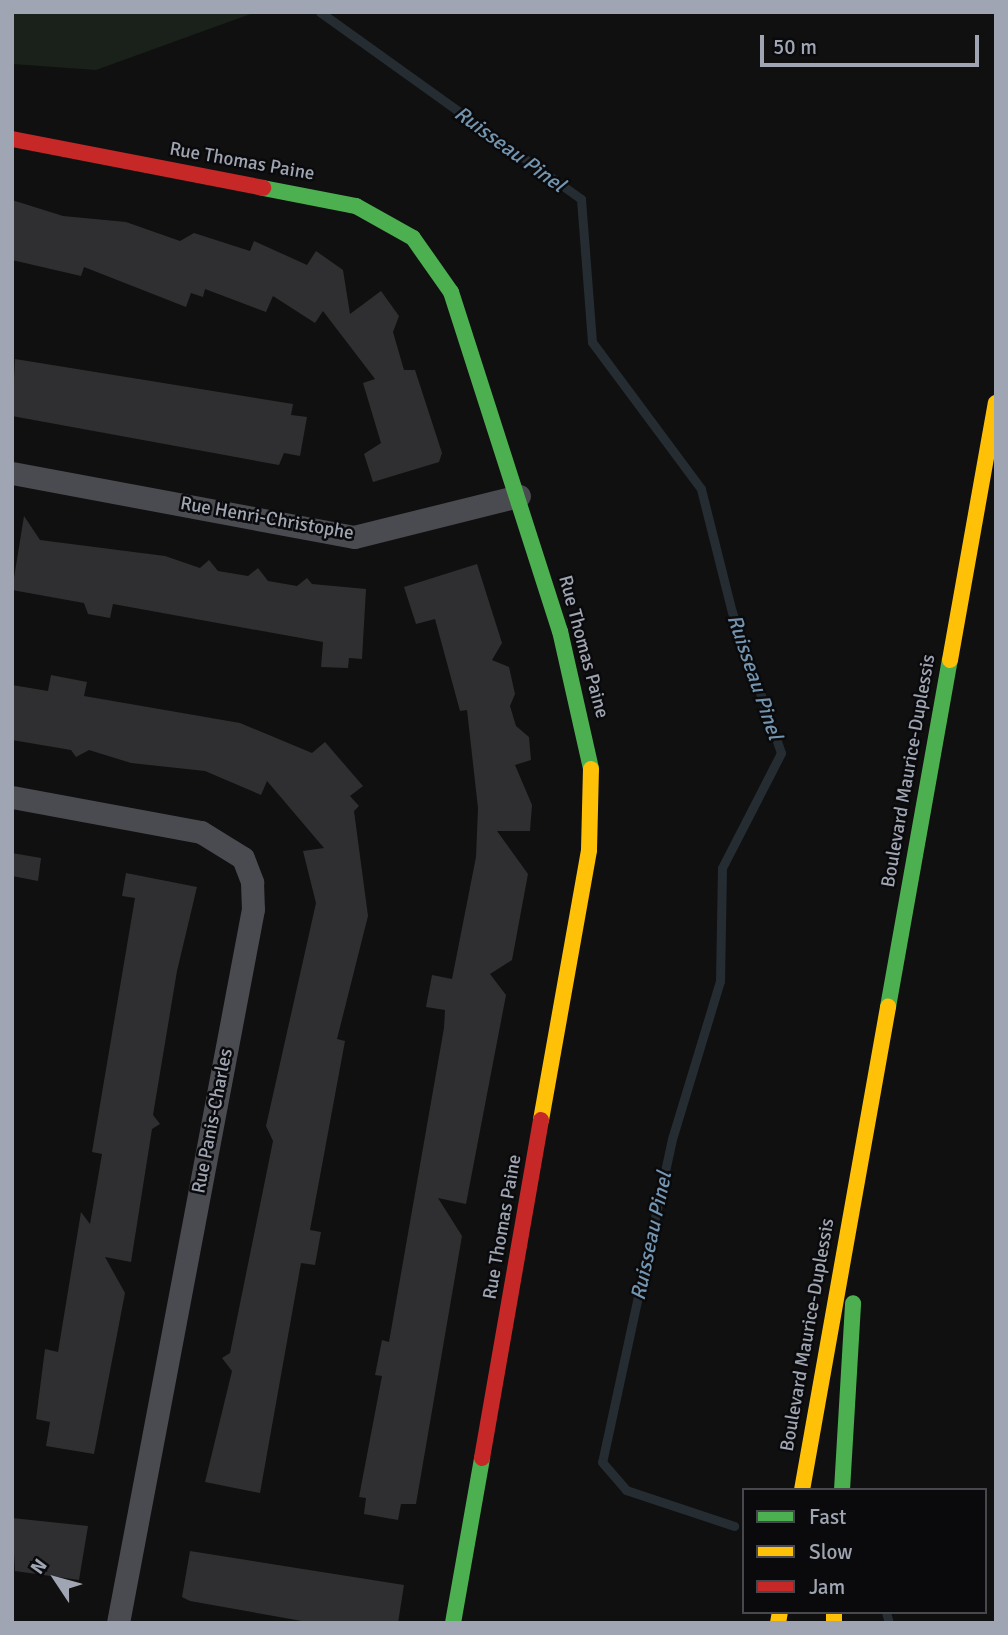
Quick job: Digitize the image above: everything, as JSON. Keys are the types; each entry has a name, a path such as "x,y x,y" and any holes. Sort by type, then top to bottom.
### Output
{"street":[{"name":"Rue Thomas Paine","path":"12,139 321,198 397,224 428,255 451,292 519,496 580,699 593,809 577,929 453,1623"},
{"name":"Boulevard Maurice-Duplessis","path":"802,1488 996,403"},
{"name":"Rue Henri-Christophe","path":"12,472 354,537 519,496"},
{"name":"Rue Panis-Charles","path":"12,797 201,832 243,858 252,882 253,909 118,1623"},
{"name":"Boulevard Maurice-Duplessis","path":"842,1488 863,1147"}],"shaded area":[{"path":"12,12 256,12 96,70 12,64"}],"building":[{"path":"12,200 63,216 126,222 180,241 194,233 250,251 254,241 307,265 316,251 343,270 350,314 381,291 399,316 393,332 404,370 415,370 442,453 439,462 373,482 364,454 381,443 363,383 375,379 323,311 315,323 273,296 266,312 205,289 203,297 191,293 186,307 84,267 81,276 12,260"},
{"path":"15,359 293,404 291,415 307,417 300,456 284,453 279,465 12,416"},
{"path":"24,516 40,540 165,556 200,568 209,560 218,571 248,576 258,568 268,581 297,586 307,578 312,584 366,589 362,659 349,658 348,668 321,667 323,642 113,604 110,618 88,614 84,603 12,590"},
{"path":"477,564 502,643 492,660 509,667 515,694 510,706 516,726 529,737 531,760 515,765 532,805 530,831 497,831 528,874 512,960 490,974 506,995 466,1204 438,1198 462,1236 416,1504 401,1504 398,1520 364,1514 366,1498 359,1497 382,1376 375,1375 382,1340 389,1342 444,1028 445,1010 426,1007 432,975 452,979 476,857 478,808 467,710 460,711 435,619 416,624 404,587"},
{"path":"51,675 87,682 84,696 240,723 312,753 325,742 363,786 350,796 359,806 354,811 368,916 337,1039 345,1041 310,1230 321,1232 315,1265 301,1263 260,1493 205,1482 232,1371 222,1358 230,1353 273,1141 266,1126 316,903 303,851 324,848 267,781 261,795 205,771 131,763 89,750 76,757 71,750 12,740 12,685 48,691"},
{"path":"12,853 41,858 38,881 12,876"},
{"path":"126,873 197,887 177,971 153,1115 160,1124 152,1129 131,1262 105,1257 125,1293 94,1454 46,1446 50,1422 36,1419 45,1349 58,1352 81,1212 90,1224 102,1154 92,1152 135,898 122,896"},
{"path":"12,1518 88,1526 79,1580 15,1571"},
{"path":"190,1551 404,1585 398,1623 313,1623 190,1601 182,1597"}],"waterway":[{"name":"Ruisseau Pinel","path":"320,12 581,199 592,342 701,489 732,612 781,753 722,868 720,981 672,1139 602,1462 626,1490 734,1526"},
{"name":"Ruisseau Pinel","path":"887,1614 889,1623"}],"traffic: fast":[{"path":"263,188 356,206 413,238 451,292 560,631 591,769"},
{"path":"888,1007 950,660"},
{"path":"842,1488 853,1303"},
{"path":"453,1623 482,1458"}],"traffic: slow":[{"path":"950,660 996,403"},
{"path":"541,1120 589,850 591,769"},
{"path":"802,1488 888,1007"},
{"path":"778,1623 780,1614"},
{"path":"834,1614 834,1623"}],"traffic: jam":[{"path":"12,139 263,188"},
{"path":"482,1458 541,1120"}]}
